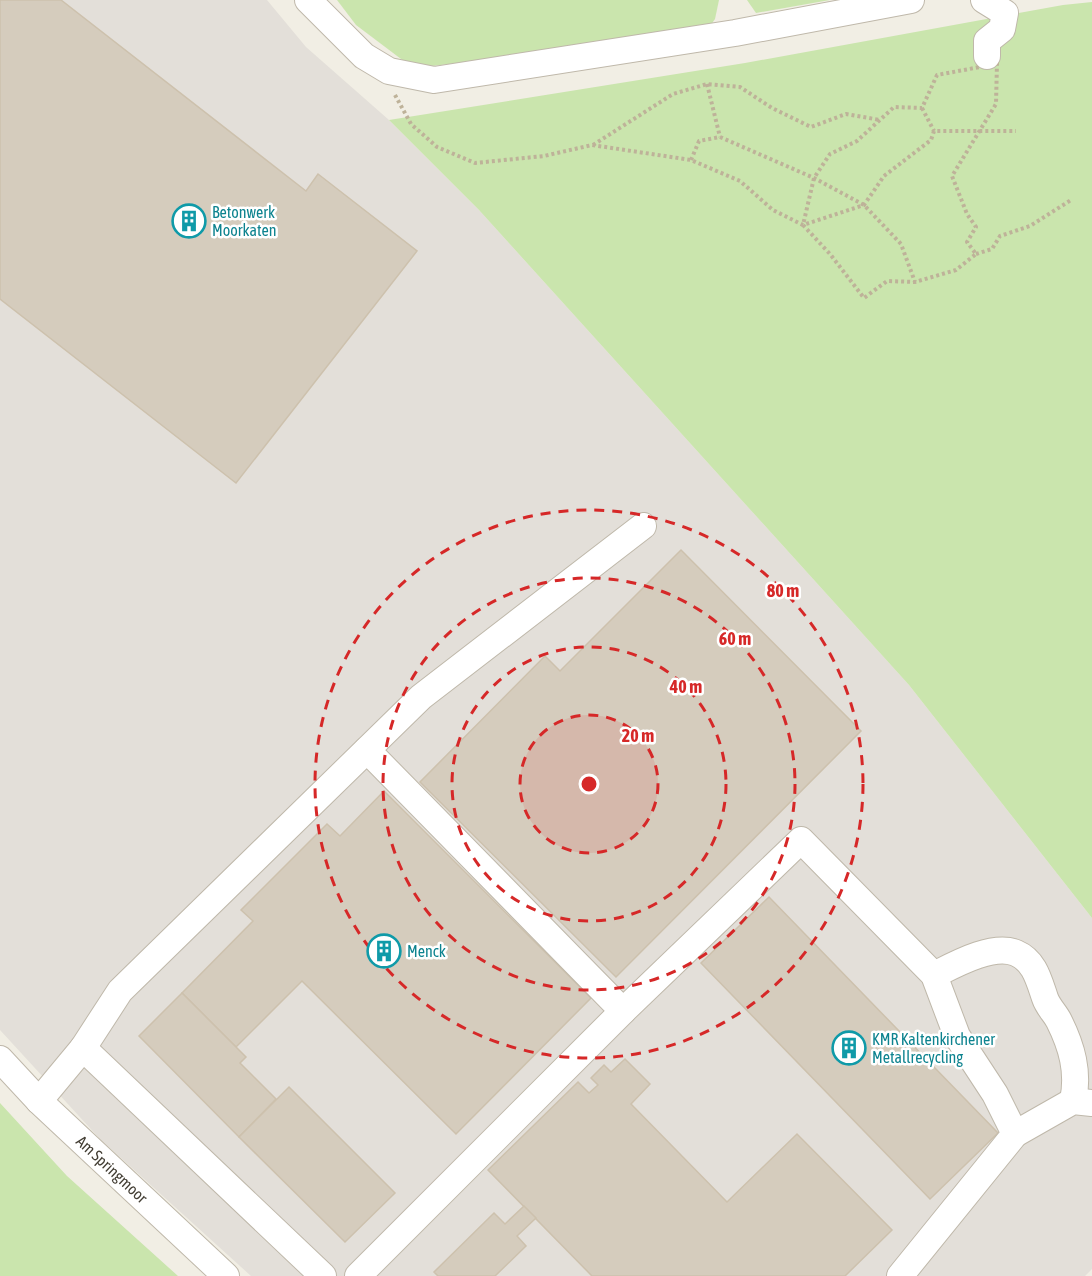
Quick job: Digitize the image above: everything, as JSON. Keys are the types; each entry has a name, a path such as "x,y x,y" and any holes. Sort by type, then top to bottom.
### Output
{"street":[{"path":"308,0 364,56 389,71 434,80 498,72 735,33 911,0"},
{"path":"984,0 1005,13 1002,29 987,41 987,56"},
{"path":"39,1101 83,1048 120,991 421,697 643,526"},
{"path":"367,750 623,1011"},
{"path":"358,1276 623,1011 801,840 934,975 957,1036 994,1094 1015,1134"},
{"path":"900,1276 1015,1134 1082,1102 1073,1056 1059,1020 1045,998 1037,974 1025,959 1016,953 1005,951 971,957 934,975"},
{"path":"83,1048 323,1276"},
{"name":"Am Springmoor","path":"0,1059 39,1101 226,1276"}],"path":[{"path":"922,108 937,75 980,67 987,56 997,63 996,104 952,176 967,214 976,227 967,242 976,254"},
{"path":"389,71 395,94 411,124 437,147 475,163 532,158 592,145 673,94 707,84 740,87 772,108 811,127 846,114 880,120"},
{"path":"707,84 720,136"},
{"path":"803,225 814,178 830,154 857,141 894,107 922,108"},
{"path":"803,225 864,205 884,176 931,140 934,131 922,108"},
{"path":"934,131 1016,130"},
{"path":"691,160 699,141 720,136 814,178 864,205 901,244 915,282"},
{"path":"592,145 691,160 740,181 773,210 803,225 831,254 864,298 887,281 915,282 956,270 976,254 992,249 1000,236 1030,226 1071,200"}],"shaded area":[{"path":"0,0 267,0 306,47 389,120 479,210 909,685 1092,918 1092,1269 1085,1276 251,1276 100,1139 0,1030"}],"green space":[{"path":"337,0 719,0 715,19 703,36 413,68 356,25"},
{"path":"747,0 830,0 756,13"},
{"path":"1092,2 1092,918 909,685 479,210 389,120 745,63 1063,5"},
{"path":"0,1103 67,1176 178,1276 0,1276"}],"building":[{"name":"Betonwerk Moorkaten","path":"0,0 61,0 306,191 318,174 417,251 236,483 0,299"},
{"path":"681,550 861,731 616,977 420,782 545,656 560,671"},
{"name":"Menck","path":"384,791 591,998 456,1134 302,981 236,1047 182,993 253,921 241,910 327,824 340,836"},
{"name":"KMR Kaltenkirchener Metallrecycling","path":"769,897 998,1133 930,1199 701,963"},
{"path":"182,993 246,1057 240,1063 276,1099 239,1137 139,1036"},
{"path":"625,1059 650,1084 631,1104 727,1202 797,1134 892,1230 845,1276 592,1276 488,1170 578,1082 589,1093 598,1085 591,1078 604,1065 611,1072"},
{"path":"289,1087 395,1193 345,1242 239,1137"},
{"path":"524,1206 536,1218 517,1236 526,1246 495,1276 438,1276 434,1272 494,1213 505,1224"}],"place":[{"name":"Betonwerk Moorkaten","path":"189,221"},
{"name":"Menck","path":"384,951"},
{"name":"KMR Kaltenkirchener Metallrecycling","path":"849,1048"}]}
